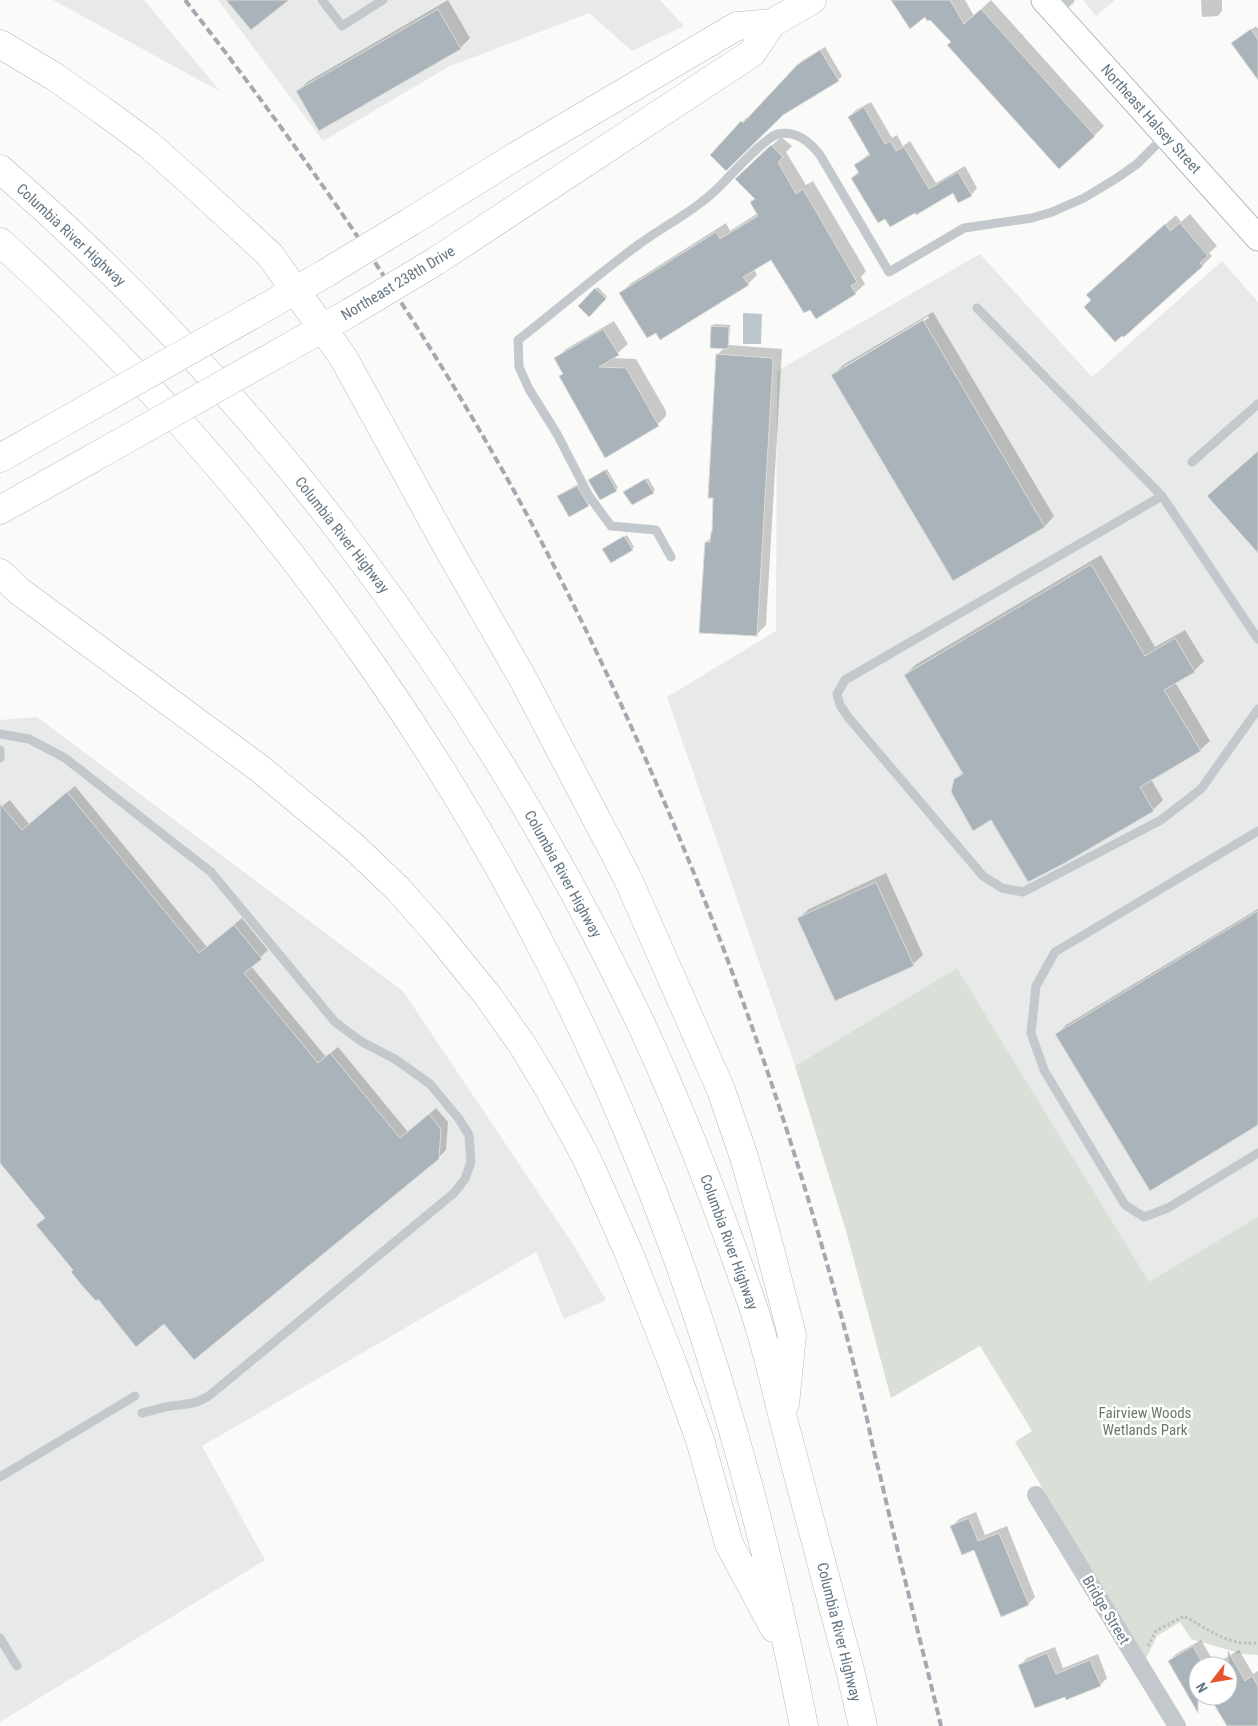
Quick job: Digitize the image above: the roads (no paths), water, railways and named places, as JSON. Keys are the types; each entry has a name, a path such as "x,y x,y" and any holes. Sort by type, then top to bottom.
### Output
{"highway":[{"name":"Northeast 238th Drive","path":"0,458 326,273 516,156 737,26 772,23 812,0"},
{"name":"Northeast 238th Drive","path":"0,510 436,262 752,53 772,23"},
{"path":"0,44 55,77 148,144 270,255 343,357 536,703 627,877 721,1090 744,1157 792,1335 783,1418"},
{"name":"Columbia River Highway","path":"0,169 69,231 172,332 286,462 382,586 422,643 498,758 535,822 629,998 711,1192 752,1303 851,1674 862,1726"},
{"path":"0,242 56,294 162,404 202,448 294,560 414,728 499,869 531,928 579,1022 633,1144 664,1222 711,1358 734,1433 769,1565 804,1726"},
{"path":"0,573 19,591 259,768 353,846 398,889 488,996 523,1046 549,1089 586,1159 628,1251 672,1362 700,1440 728,1544 790,1658"}],"main road":[{"name":"Northeast Halsey Street","path":"1057,4 1166,135 1258,238"}],"street":[{"name":"Bridge Street","path":"1036,1495 1177,1726"}],"lane":[{"path":"322,0 342,26 382,0"},
{"path":"672,558 656,530 611,526 589,496 557,434 528,389 519,367 518,340 637,246 712,194 763,144 776,134 799,136 812,144 820,154 889,272 964,228 1000,221 1032,218 1052,212 1084,198 1137,164 1166,135"},
{"path":"977,308 1162,496 1258,639"},
{"path":"1192,462 1258,404"},
{"path":"1162,496 845,680 837,694 840,705 848,717 983,876 1002,888 1023,892 1161,820 1201,789 1258,710"},
{"path":"0,734 29,739 65,758 211,872 334,1022 362,1042 395,1059 430,1084 459,1119 469,1135 471,1162 465,1179 454,1193 210,1395 200,1402 142,1413"},
{"path":"0,750 0,758"},
{"path":"1258,831 1055,952 1036,986 1031,1033 1044,1070 1125,1205 1144,1216 1168,1208 1258,1153"},
{"path":"0,1477 135,1396"},
{"path":"0,1638 17,1666"}],"railway":[{"path":"185,0 237,67 336,205 384,275 473,419 515,493 587,632 676,829 753,1029 801,1175 835,1292 941,1726"}],"park label":[{"name":"Fairview Woods Wetlands Park","path":"1145,1422"}]}
